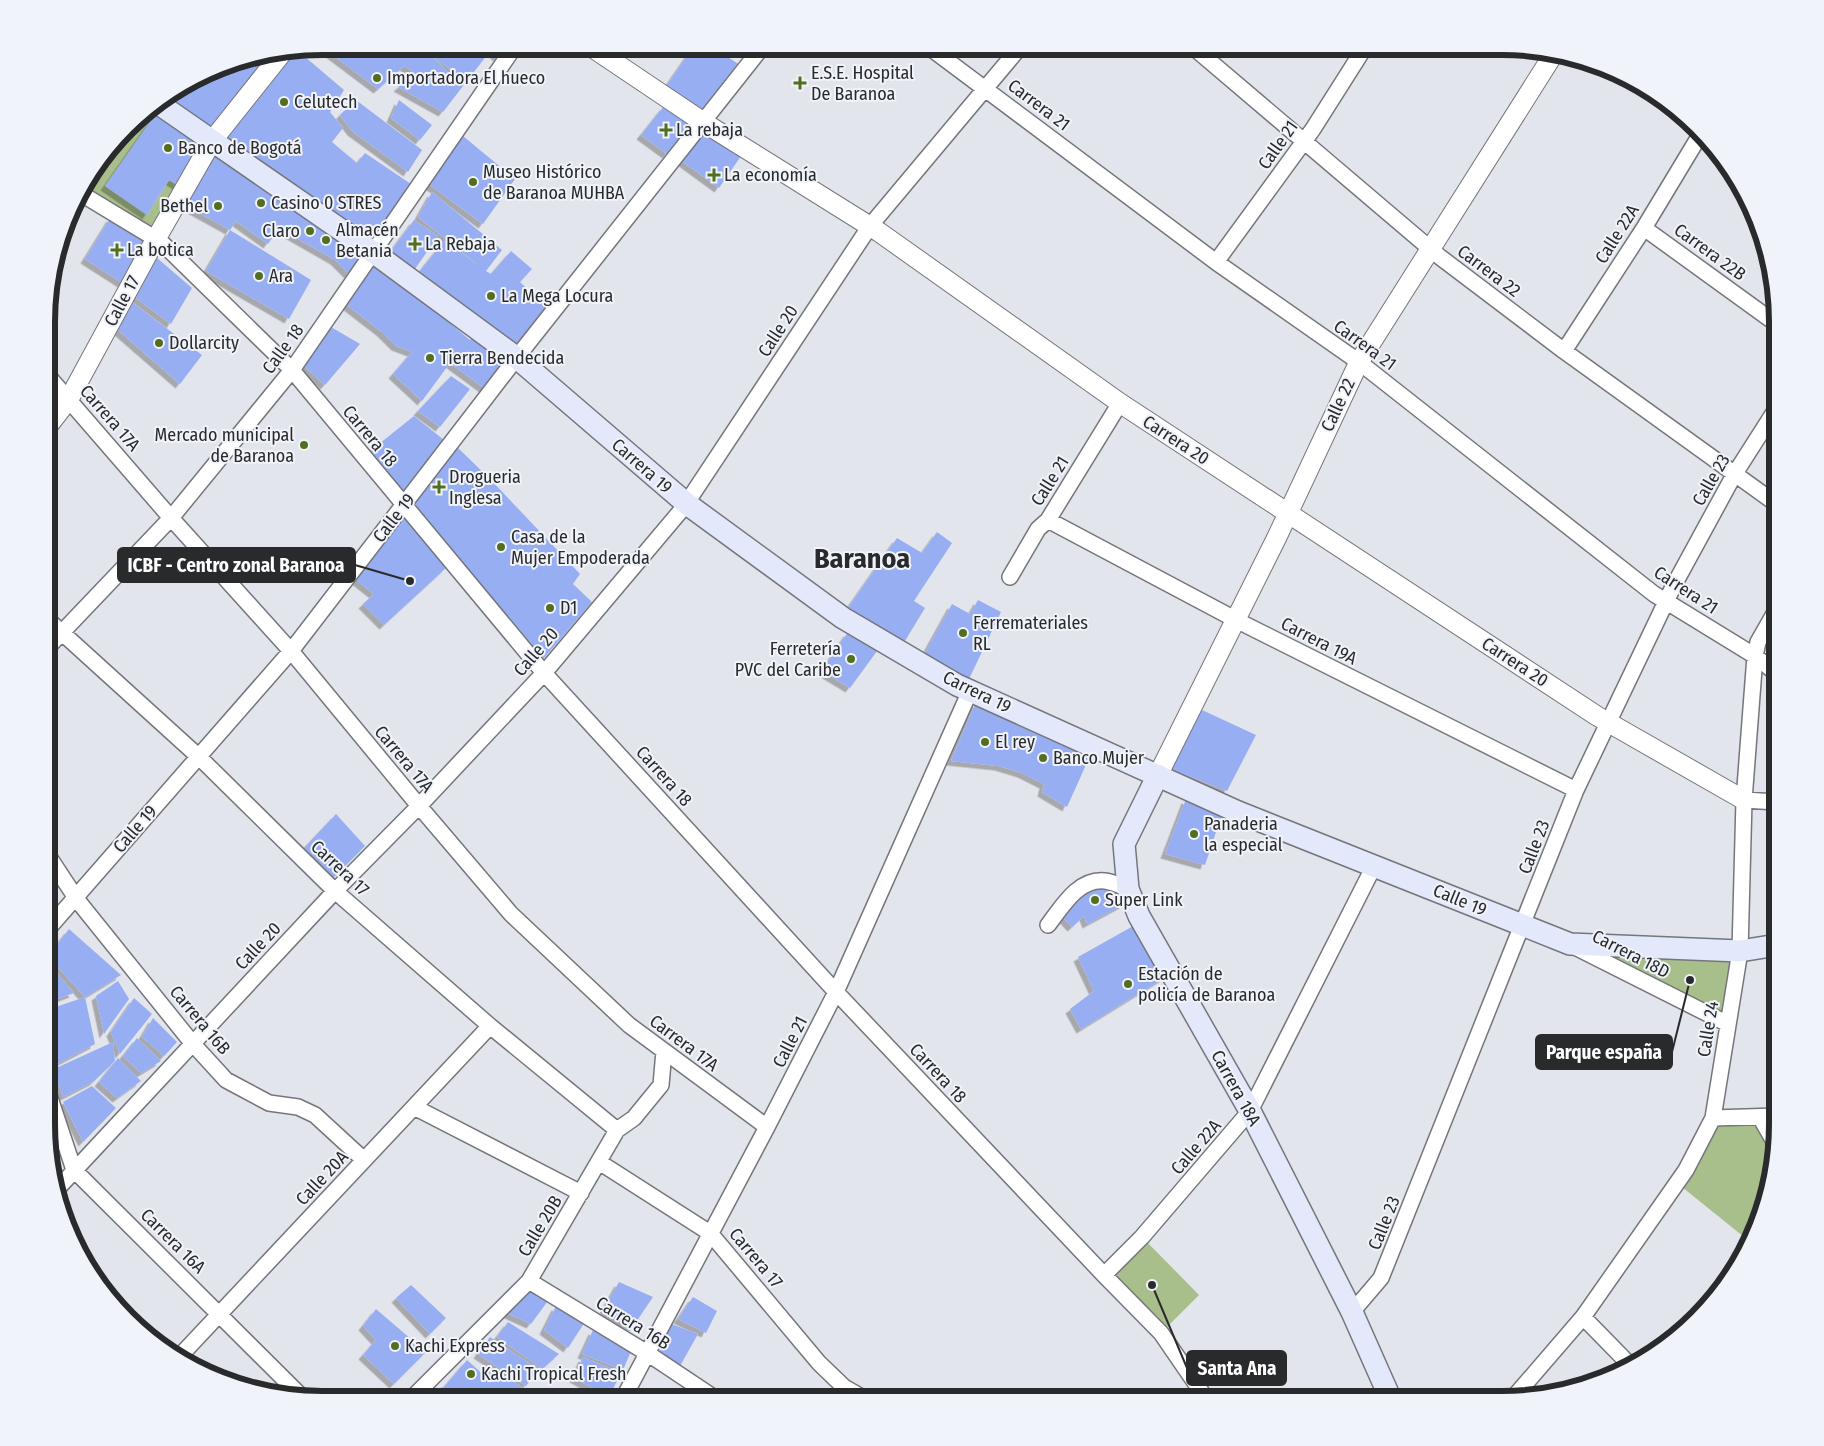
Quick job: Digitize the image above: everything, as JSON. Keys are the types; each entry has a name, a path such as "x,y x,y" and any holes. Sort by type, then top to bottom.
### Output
{"main road":[{"name":"Carrera 19","path":"164,107 373,252 517,358 687,504 843,618 970,691 1158,776"},
{"name":"Calle 19","path":"1158,776 1238,812 1570,944 1740,951 1769,946"},
{"name":"Carrera 18A","path":"1158,776 1124,844 1128,889 1139,916 1250,1111 1352,1312 1387,1391"}],"street":[{"name":"Calle 18","path":"55,640 171,518 292,370 509,55"},
{"name":"Carrera 20","path":"603,55 703,122 870,226 1120,403 1607,722 1744,800 1769,802"},
{"name":"Calle 19","path":"55,921 291,651 517,358 756,55"},
{"name":"Carrera 21","path":"941,55 1216,262 1359,362 1666,602 1769,667"},
{"name":"Calle 20","path":"62,1184 335,890 418,806 544,672 687,504 870,226 1013,55"},
{"name":"Carrera 22","path":"1202,55 1431,250 1564,351 1769,500"},
{"name":"Calle 21","path":"1216,262 1304,142 1360,55"},
{"name":"Calle 17","path":"55,417 69,399 212,141 277,59"},
{"name":"Calle 22","path":"1158,776 1277,537 1359,362 1550,59"},
{"name":"Calle 22A","path":"1564,351 1644,228 1697,140"},
{"name":"Carrera 18","path":"86,198 156,239 292,370 544,672 836,992 1161,1333 1201,1391"},
{"name":"Carrera 22B","path":"1644,228 1769,318"},
{"name":"Carrera 17A","path":"55,384 171,518 291,651 418,806 511,914 628,1025 767,1127"},
{"name":"Calle 21","path":"1010,577 1038,529 1048,520 1120,403"},
{"name":"Calle 23","path":"1352,1312 1381,1278 1576,790 1607,722 1666,602 1734,475 1769,420"},
{"name":"Carrera 19A","path":"1048,520 1235,619 1576,790"},
{"name":"Calle 24","path":"1520,1390 1583,1317 1686,1170 1713,1118 1740,951 1744,800 1754,656 1758,642 1769,623"},
{"name":"Carrera 17","path":"55,626 199,757 335,890 490,1026 617,1130"},
{"name":"Calle 21","path":"627,1391 836,992 970,691"},
{"name":"Carrera 16B","path":"55,865 76,897 193,1044 226,1080 269,1103 298,1107 314,1115 364,1160"},
{"name":"Calle 22A","path":"1104,1275 1142,1238 1250,1111 1374,866"},
{"path":"1048,925 1075,891 1083,885 1104,881 1128,889"},
{"name":"Carrera 18D","path":"1570,944 1728,1024"},
{"name":"Calle 20A","path":"184,1352 490,1026"},
{"name":"Calle 20B","path":"419,1391 529,1281 617,1130 634,1118 661,1085 664,1052"},
{"path":"414,1107 581,1193"},
{"name":"Carrera 16A","path":"55,1113 74,1170 295,1389"},
{"path":"1713,1118 1769,1116"},
{"path":"1760,1117 1769,1132"},
{"name":"Carrera 17","path":"599,1162 710,1233 819,1364 850,1391"},
{"name":"Carrera 16B","path":"529,1281 647,1353 704,1391"},
{"path":"1583,1317 1625,1360"}],"green space":[{"path":"159,111 147,215 169,180 180,187 155,231 87,196 100,174 121,146"},
{"path":"1588,950 1740,951 1728,1024"},
{"path":"1760,1117 1768,1133 1767,1159 1760,1193 1744,1237 1677,1183 1704,1135 1724,1118"},
{"path":"1142,1237 1199,1295 1161,1333 1104,1275"}],"building":[{"path":"333,55 430,55 463,86 443,112 398,87 415,73 404,66 378,89"},
{"path":"430,55 487,55 467,81"},
{"path":"688,55 725,55 740,65 702,113 665,88"},
{"path":"304,56 344,90 330,112 343,128 332,142 357,163 365,153 411,184 371,244 220,140 288,57"},
{"path":"274,59 212,135 168,104 220,75"},
{"path":"356,100 422,150 408,172 352,131 340,115"},
{"path":"399,100 432,125 420,140 391,118"},
{"name":"La rebaja","path":"664,106 691,124 667,154 641,135"},
{"name":"Banco de Bogotá","path":"160,110 207,142 181,187 169,180 147,215 105,186"},
{"name":"La economía","path":"704,134 741,156 719,188 682,161"},
{"name":"Museo Histórico de Baranoa MUHBA","path":"463,136 515,179 483,224 430,185"},
{"path":"215,147 364,253 349,274 335,260 279,228 268,244 236,221 230,230 183,204"},
{"path":"432,192 502,250 486,271 491,274 511,251 532,269 520,282 547,308 516,348 416,276 444,241 481,267 418,217"},
{"name":"La botica","path":"111,217 149,241 124,284 85,259"},
{"name":"La Rebaja","path":"414,220 438,236 415,269 391,251"},
{"name":"Ara","path":"230,230 311,280 289,319 206,271"},
{"path":"157,258 192,288 171,324 136,298"},
{"path":"376,262 470,340 474,336 506,362 484,388 450,363 422,401 393,374 412,352 396,346 382,332 347,305"},
{"name":"Dollarcity","path":"133,303 202,355 180,384 118,330"},
{"path":"331,327 360,344 325,385 303,365"},
{"path":"451,376 470,389 440,427 418,411"},
{"path":"414,416 444,440 404,493 369,452"},
{"path":"457,447 580,574 573,584 592,602 544,658 411,505"},
{"path":"403,515 446,568 384,625 363,604 374,594 354,578"},
{"path":"937,532 952,543 914,601 925,608 905,641 848,608 897,538 922,553"},
{"name":"Ferremateriales RL","path":"978,600 1001,612 969,679 925,653 952,604 970,614"},
{"name":"Ferretería PVC del Caribe","path":"848,632 880,647 850,688 822,671"},
{"path":"976,702 1090,756 1067,807 1042,792 1044,784 1022,773 999,766 951,761"},
{"path":"1202,710 1256,735 1227,791 1171,769"},
{"name":"Panaderia la especial","path":"1186,799 1222,814 1205,865 1165,854"},
{"path":"336,814 365,846 331,880 303,849"},
{"name":"Super Link","path":"1118,885 1119,895 1124,904 1087,924 1084,916 1072,927 1058,912 1075,891"},
{"path":"1135,925 1165,977 1081,1029 1070,1009 1094,991 1078,957"},
{"path":"69,929 121,975 85,997 55,964 55,947"},
{"path":"55,971 74,993 55,1000"},
{"path":"118,981 129,999 104,1034 96,996"},
{"path":"85,997 95,1044 55,1065 55,1007"},
{"path":"134,998 152,1014 120,1054 111,1032"},
{"path":"153,1018 177,1042 164,1056 142,1037"},
{"path":"137,1038 161,1061 141,1073 123,1056"},
{"path":"113,1042 115,1061 94,1081 63,1097 55,1069"},
{"path":"118,1058 141,1081 117,1098 99,1082"},
{"path":"92,1086 116,1108 83,1142 63,1102"},
{"path":"619,1282 653,1297 630,1331 604,1309"},
{"path":"411,1285 446,1318 430,1334 396,1298"},
{"path":"528,1286 550,1298 531,1324 507,1313"},
{"path":"693,1297 717,1311 706,1333 678,1319"},
{"path":"556,1306 585,1322 568,1348 544,1330"},
{"name":"Kachi Express","path":"376,1309 426,1352 394,1384 363,1355 376,1340 363,1326"},
{"path":"508,1322 559,1354 542,1369 497,1337"},
{"path":"669,1323 698,1334 680,1366 657,1349"},
{"path":"593,1330 632,1349 623,1370 582,1354"},
{"path":"490,1337 538,1369 526,1386 478,1354"},
{"path":"583,1357 621,1373 612,1391 598,1391 574,1378"},
{"path":"467,1360 486,1377 488,1366 523,1388 520,1391 448,1391 444,1387"},
{"path":"442,1387 446,1391 436,1391"}],"place":[{"name":"Importadora El hueco","path":"377,78"},
{"name":"E.S.E. Hospital De Baranoa","path":"800,83"},
{"name":"Celutech","path":"284,102"},
{"name":"La rebaja","path":"666,130"},
{"name":"Banco de Bogotá","path":"168,148"},
{"name":"La economía","path":"714,175"},
{"name":"Museo Histórico de Baranoa MUHBA","path":"473,182"},
{"name":"Casino 0 STRES","path":"261,203"},
{"name":"Bethel","path":"218,206"},
{"name":"Claro","path":"310,231"},
{"name":"Almacén Betania","path":"326,240"},
{"name":"La Rebaja","path":"415,244"},
{"name":"La botica","path":"117,250"},
{"name":"Ara","path":"259,276"},
{"name":"La Mega Locura","path":"491,296"},
{"name":"Dollarcity","path":"159,343"},
{"name":"Tierra Bendecida","path":"430,358"},
{"name":"Mercado municipal de Baranoa","path":"304,445"},
{"name":"Drogueria Inglesa","path":"439,487"},
{"name":"Casa de la Mujer Empoderada","path":"501,547"},
{"name":"ICBF - Centro zonal Baranoa","path":"410,581"},
{"name":"D1","path":"550,608"},
{"name":"Ferremateriales RL","path":"963,633"},
{"name":"Ferretería PVC del Caribe","path":"851,659"},
{"name":"El rey","path":"985,742"},
{"name":"Banco Mujer","path":"1043,758"},
{"name":"Panaderia la especial","path":"1194,834"},
{"name":"Super Link","path":"1095,900"},
{"name":"Parque españa","path":"1690,980"},
{"name":"Estación de policía de Baranoa","path":"1128,984"},
{"name":"Santa Ana","path":"1152,1285"},
{"name":"Kachi Express","path":"395,1346"},
{"name":"Kachi Tropical Fresh","path":"471,1374"}],"district":[{"name":"Baranoa","path":"862,558"}]}
